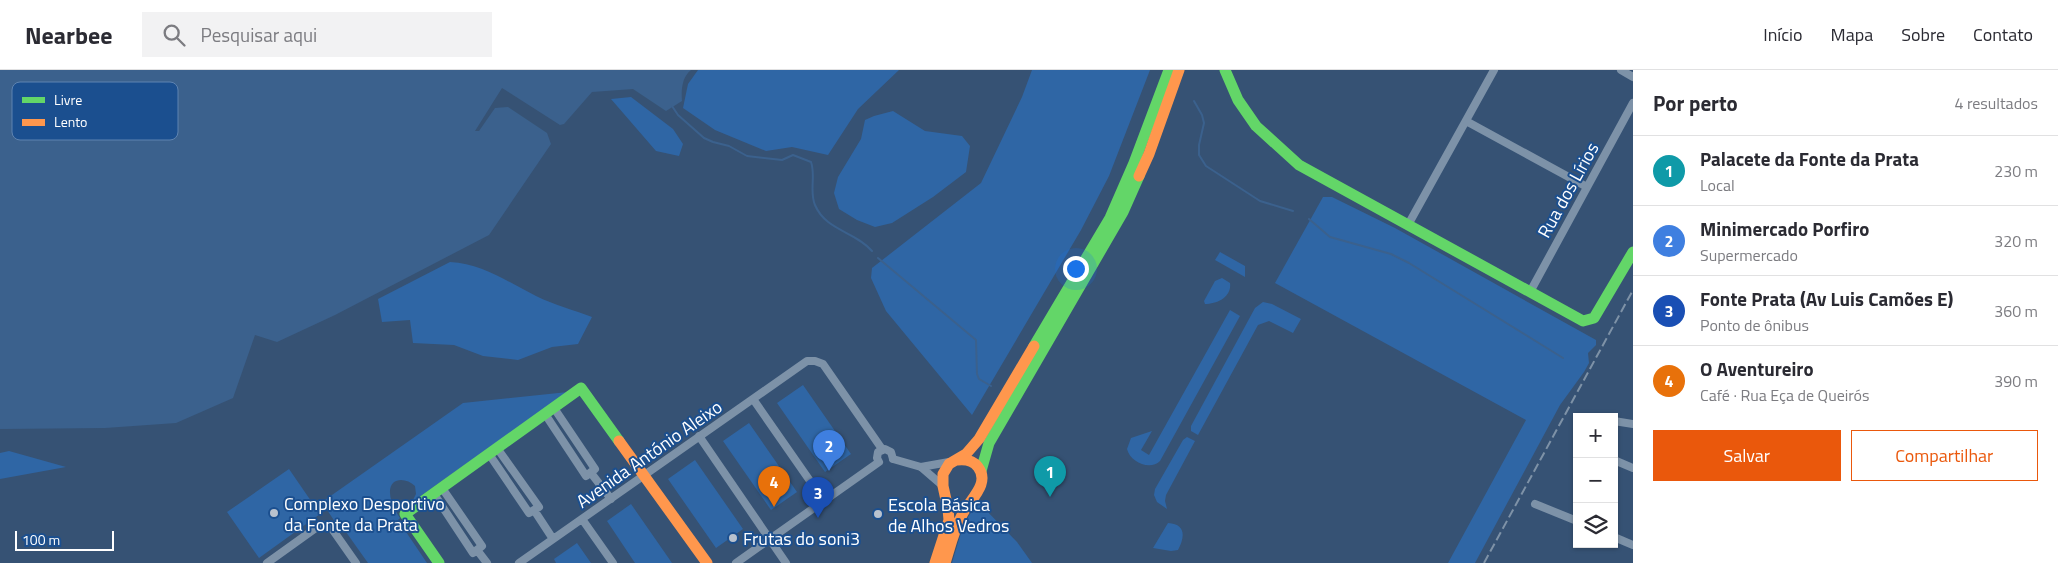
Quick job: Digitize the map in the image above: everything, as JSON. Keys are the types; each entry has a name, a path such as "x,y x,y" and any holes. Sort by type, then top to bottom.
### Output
{"main road":[{"path":"935,563 948,523 948,504 943,472 955,460 970,450 986,428 1110,218 1142,146 1169,70"},
{"path":"945,563 961,516 973,496 980,489 982,482 981,471 989,443 1123,212 1149,154 1179,70"},
{"path":"1225,70 1238,100 1256,126 1299,165 1578,318 1589,321 1598,314 1633,252"},
{"path":"439,563 405,514 581,388 707,563"},
{"path":"955,460 971,461 981,471"},
{"path":"944,488 958,499 973,496"}],"street":[{"path":"1408,225 1494,70"},
{"path":"1621,70 1633,76"},
{"name":"Rua dos Lírios","path":"1530,292 1633,103"},
{"path":"1466,121 1587,187"},
{"name":"Avenida António Aleixo","path":"519,563 699,436 796,369 811,361 823,364 882,449"},
{"path":"753,399 824,501"},
{"path":"549,411 595,470 591,472 611,499"},
{"path":"1618,422 1633,424"},
{"path":"699,436 786,563"},
{"path":"882,449 887,449 891,452 893,459 888,464 883,465 879,462 877,455 882,449"},
{"path":"493,451 539,507 534,510 554,539"},
{"path":"893,459 921,467 936,466 955,460"},
{"path":"736,563 879,462"},
{"path":"1618,462 1633,468"},
{"path":"921,467 944,488"},
{"path":"438,491 482,546 477,550 487,563"},
{"path":"1535,504 1573,519"},
{"path":"582,519 613,563"},
{"path":"267,563 320,525 326,524 330,526 356,563"},
{"path":"1618,539 1633,545"},
{"path":"530,556 535,563"}],"shaded area":[{"path":"0,70 691,70 683,84 682,101 666,111 633,89 592,92 564,124 560,125 502,88 475,131 479,131 495,108 508,107 547,133 551,144 489,235 335,315 277,342 255,335 233,398 176,423 105,428 0,429"},
{"path":"698,70 899,70 858,109 828,155 792,147 766,151 715,130 683,108 688,84"},
{"path":"1032,70 1150,70 1109,176 1081,230 972,415 886,311 871,278 872,268 981,183 1022,97"},
{"path":"631,97 673,129 683,144 679,156 656,151 611,99"},
{"path":"893,111 925,131 962,136 970,146 966,172 933,197 892,223 875,227 857,220 839,209 834,193 838,177 861,139 865,120"},
{"path":"1323,197 1332,197 1395,228 1596,340 1596,345 1588,353 1589,363 1560,405 1475,563 1448,563 1526,420 1275,283"},
{"path":"1220,252 1245,266 1245,277 1215,260"},
{"path":"450,262 462,263 484,270 543,299 592,317 578,344 552,347 518,360 483,356 454,345 413,343 410,320 382,322 378,299"},
{"path":"1222,278 1230,283 1229,292 1219,301 1205,304 1204,301 1215,281"},
{"path":"1263,302 1272,304 1301,319 1293,333 1269,321 1258,325 1198,435 1191,431 1191,426 1255,308"},
{"path":"1230,310 1240,316 1160,461 1156,464 1146,465 1136,461 1127,449 1131,438 1152,431 1141,450 1149,455"},
{"path":"803,385 851,454 825,472 777,403"},
{"path":"568,392 412,502 416,494 415,486 403,480 395,481 392,484 390,496 400,518 398,520 427,563 368,563 341,525 335,522 322,502 463,403"},
{"path":"749,423 797,492 771,510 723,441"},
{"path":"1187,437 1195,441 1166,495 1167,509 1157,502 1154,495 1155,489 1183,440"},
{"path":"9,451 66,467 0,479 0,453"},
{"path":"695,460 743,529 716,548 668,479"},
{"name":"Complexo Desportivo da Fonte da Prata","path":"289,469 320,514 259,558 227,512"},
{"path":"631,504 672,563 635,563 607,521"},
{"path":"980,504 1017,542 1032,563 952,563 966,522 974,508"},
{"path":"1168,523 1174,524 1181,529 1183,536 1178,550 1171,551 1153,548"},
{"path":"577,543 591,563 556,563 554,559"}],"waterway":[{"path":"1194,101 1204,123 1199,145 1199,155 1206,166 1260,201 1293,211"},
{"path":"672,106 678,115 704,138 729,146 747,156 782,160 793,155 811,162 813,200 820,214 833,226 865,244 872,251"},
{"path":"1309,219 1330,237 1391,254 1409,263 1563,358"},
{"path":"878,258 976,340 977,374 979,379 991,386"}],"railway":[{"path":"1484,563 1633,290"}],"traffic: fast":[{"path":"1034,346 1110,218 1134,163 1169,70"},
{"path":"1225,70 1238,100 1256,126 1299,165 1583,321 1594,318 1633,252"},
{"path":"981,471 989,443 1123,212 1139,176"},
{"path":"439,563 405,514 581,388 619,441"}],"traffic: slow":[{"path":"1139,176 1149,154 1179,70"},
{"path":"935,563 949,520 943,486 943,474 949,464 966,454 979,439 1034,346"},
{"path":"619,441 707,563"},
{"path":"945,563 959,521 965,509 978,492 982,480 981,473 974,463 966,460 957,460"}],"place":[{"name":"Minimercado Porfiro","path":"829,471"},
{"name":"Palacete da Fonte da Prata","path":"1050,497"},
{"name":"O Aventureiro","path":"774,507"},
{"name":"Complexo Desportivo da Fonte da Prata","path":"274,513"},
{"name":"Escola Básica de Alhos Vedros","path":"878,514"},
{"name":"Fonte Prata (Av Luis Camões E)","path":"818,518"},
{"name":"Frutas do soni3","path":"733,538"}]}
